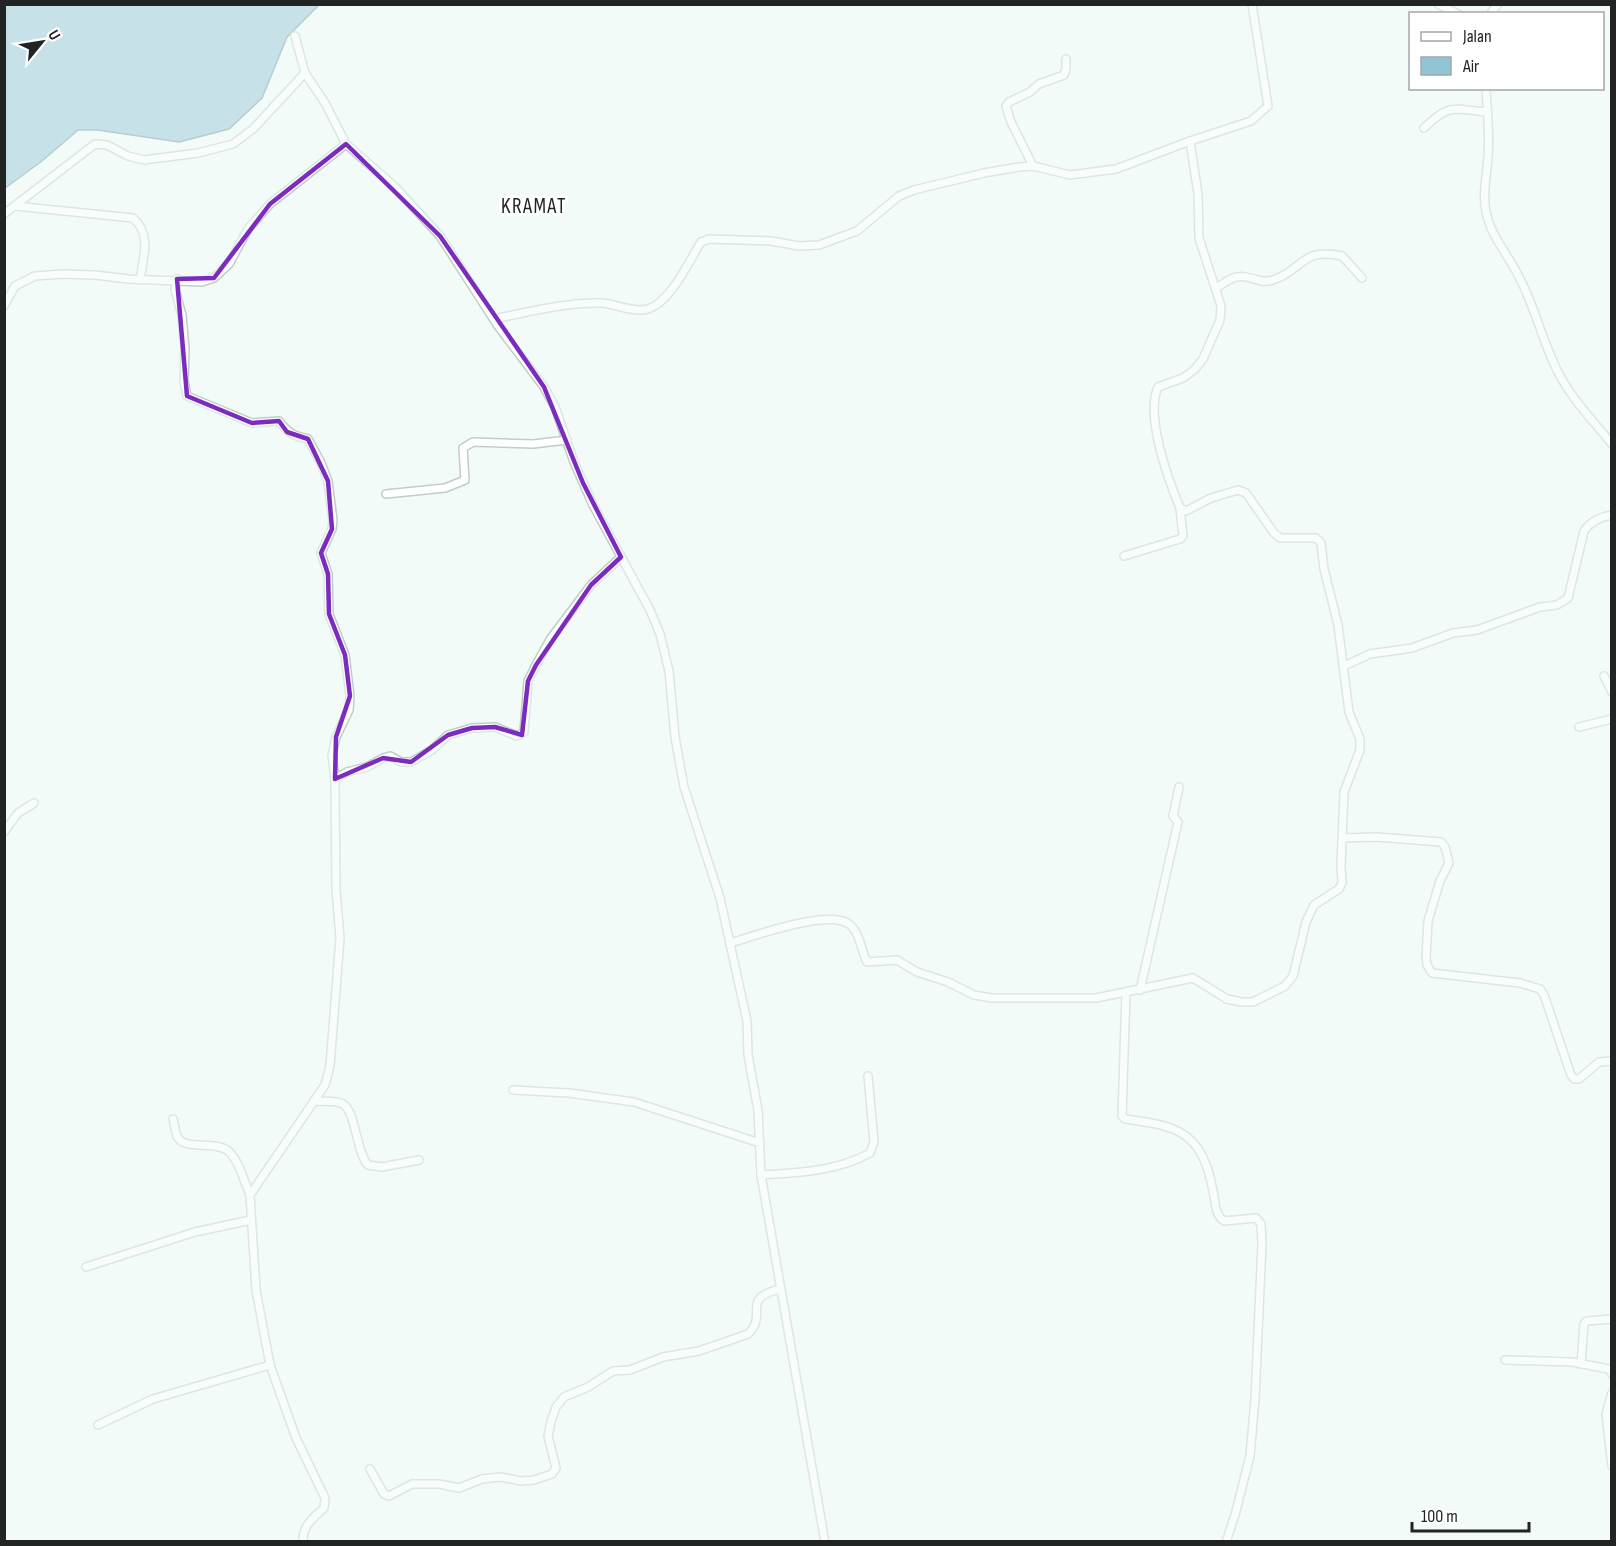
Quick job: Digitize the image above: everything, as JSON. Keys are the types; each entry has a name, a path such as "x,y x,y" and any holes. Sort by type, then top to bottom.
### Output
{"street":[{"path":"494,319 570,305 603,303 639,310 648,309 657,304 678,282 701,242 709,238 771,241 799,246 819,244 857,231 906,192 984,173 1033,166 1070,175 1116,169 1251,121 1268,106 1252,4"},
{"path":"1438,4 1454,12"},
{"path":"295,36 305,73 325,103 346,144 395,188 434,230 494,319 544,387 555,407 593,506 650,609 660,634 669,671 675,737 684,787 720,898 747,1021 748,1055 758,1110 761,1175 825,1542"},
{"path":"1033,166 1011,122 1006,106 1040,84 1064,75 1066,59"},
{"path":"4,214 95,144 107,145 128,156 144,160 198,153 232,144 253,129 305,73"},
{"path":"1486,90 1488,157 1485,210 1492,231 1518,273 1533,303 1545,345 1558,373 1611,444"},
{"path":"1424,128 1440,112 1447,109 1487,112"},
{"path":"1124,556 1180,539 1183,536 1180,508 1166,475 1154,414 1154,396 1158,387 1183,378 1194,370 1203,359 1220,320 1221,306 1199,238 1198,194 1190,141"},
{"path":"4,306 15,286 35,276 95,275 140,280 177,279 202,282 214,278 229,264 248,229 270,204 346,144"},
{"path":"15,206 133,218 140,225 146,242 140,280"},
{"path":"1216,288 1238,276 1262,282 1275,280 1310,256 1318,254 1342,256 1362,278"},
{"path":"177,279 176,290 182,315 185,349 183,368 187,396 252,423 279,421 287,432 308,440 321,463 328,481 332,529 321,553 328,574 329,614 345,655 350,696 349,710 336,737 332,755 335,779 336,890 340,938 330,1066 325,1085 250,1195"},
{"path":"386,494 445,488 465,480 463,448 473,442 523,444 567,440"},
{"path":"730,943 806,921 834,920 850,924 856,932 867,962 897,960 917,972 948,982 974,995 992,998 1096,998 1193,978 1227,999 1253,1002 1285,986 1293,976 1306,922 1314,905 1339,889 1342,883 1344,792 1360,750 1360,739 1349,712 1338,625 1324,569 1321,543 1316,538 1280,538 1246,494 1238,490 1211,498 1186,511 1180,508"},
{"path":"1344,666 1370,654 1412,648 1453,633 1477,630 1540,607 1564,602 1568,598 1584,531 1594,521 1611,514"},
{"path":"335,779 347,772 375,764 390,756 401,762 411,762 432,750 448,735 472,728 495,727 517,736 522,735 528,681 551,638 591,585 621,557"},
{"path":"1604,676 1611,692"},
{"path":"1579,727 1611,719"},
{"path":"1140,990 1178,822 1173,816 1179,787"},
{"path":"4,832 18,813 34,803"},
{"path":"1343,838 1376,837 1441,842 1445,847 1449,863 1440,881 1428,921 1426,958 1429,970 1432,973 1520,983 1540,989 1574,1079 1580,1079 1599,1062 1611,1061"},
{"path":"1126,993 1122,1116 1125,1119 1178,1130 1190,1137 1203,1156 1213,1189 1217,1215 1224,1221 1256,1218 1261,1224 1255,1399 1250,1456 1226,1542"},
{"path":"761,1175 821,1170 870,1153 873,1142 868,1076"},
{"path":"513,1090 569,1093 634,1102 760,1143"},
{"path":"314,1101 341,1103 345,1106 350,1115 363,1160 368,1165 382,1167 419,1160"},
{"path":"173,1119 177,1136 185,1143 215,1145 226,1149 233,1156 250,1195 256,1290 270,1365 296,1438 325,1498 324,1508 307,1523 302,1538 303,1542"},
{"path":"86,1267 195,1232 250,1220"},
{"path":"370,1469 384,1494 389,1496 412,1485 439,1484 459,1488 482,1479 501,1477 521,1481 534,1480 552,1474 556,1468 548,1436 550,1422 556,1407 564,1397 588,1387 613,1371 630,1370 663,1357 699,1351 748,1334 754,1329 759,1296 765,1292 780,1289"},
{"path":"1581,1364 1584,1324 1587,1321 1611,1319"},
{"path":"1505,1360 1581,1364 1609,1369 1611,1374"},
{"path":"98,1425 153,1399 270,1365"},
{"path":"1611,1393 1606,1414 1611,1466"}],"highlighted area":[{"path":"346,144 440,236 544,387 583,483 621,557 591,585 536,665 528,681 522,735 495,727 472,728 448,735 411,762 383,758 335,779 336,737 350,696 345,655 329,614 328,574 321,553 332,529 328,481 308,439 287,432 279,421 252,423 187,396 177,279 214,278 270,204"}],"water":[{"path":"5,4 319,5 287,37 262,98 229,129 179,142 98,130 78,130 42,161 5,188"}],"district":[{"name":"KRAMAT","path":"534,206"}]}
